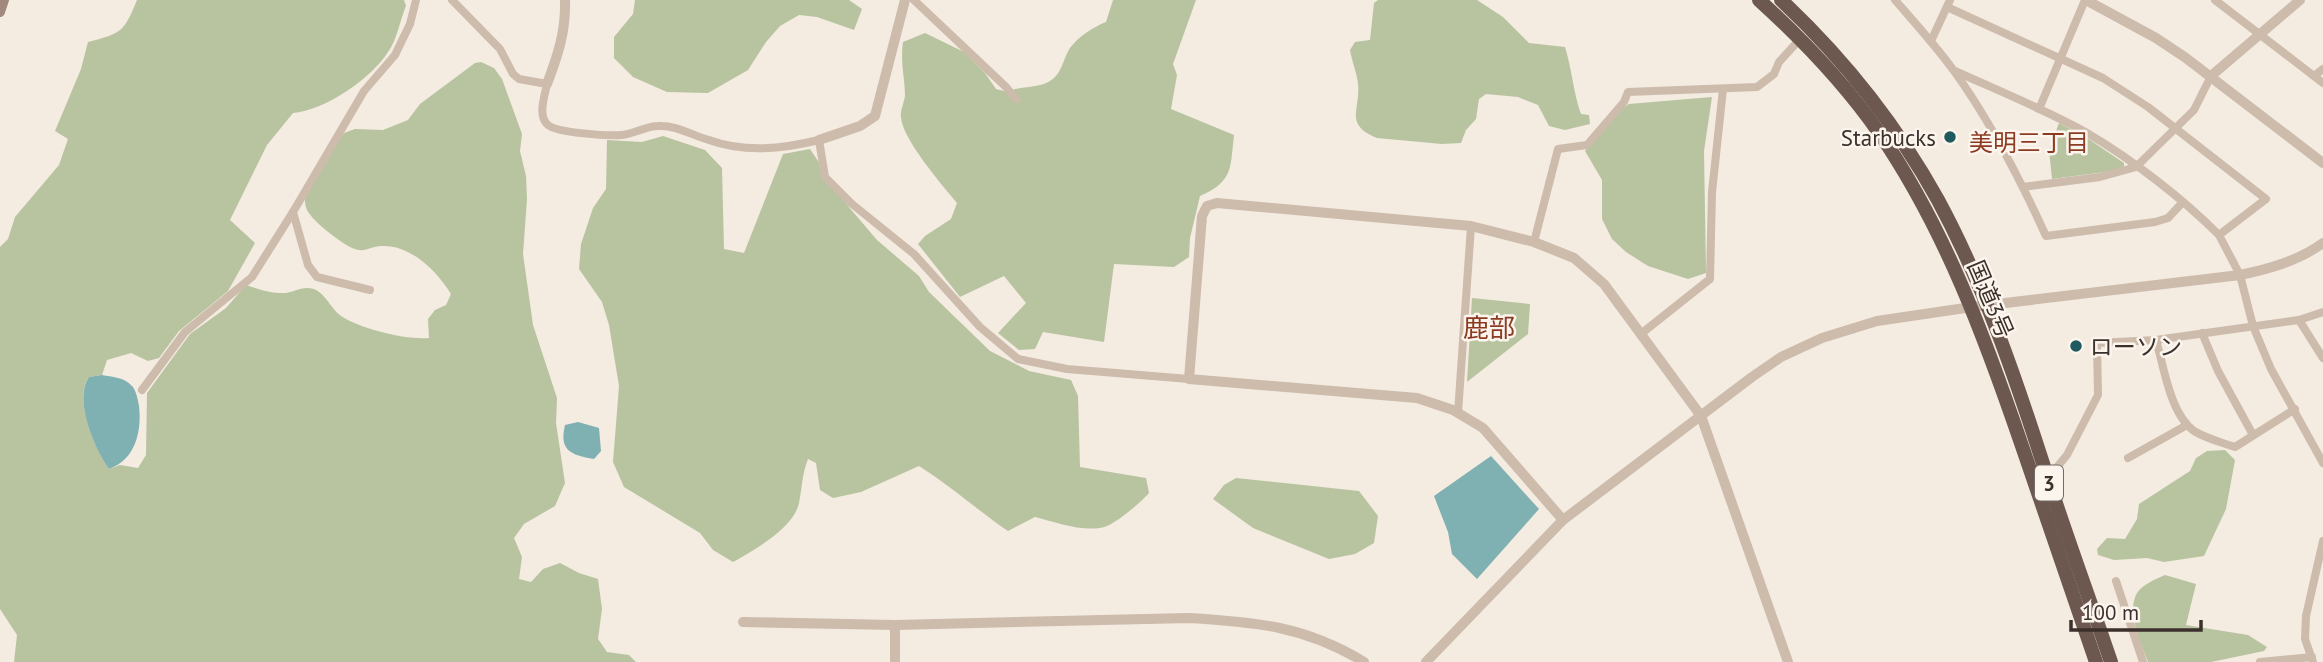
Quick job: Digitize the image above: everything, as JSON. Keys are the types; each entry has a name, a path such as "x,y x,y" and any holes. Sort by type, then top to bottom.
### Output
{"highway":[{"name":"国道3号","path":"1759,0 1835,77 1879,132 1979,306 2020,388 2111,662"},
{"name":"国道3号","path":"1781,0 1843,64 1889,123 1938,201 1975,274 1979,306 2096,662"}],"main road":[{"path":"0,12 4,0"}],"street":[{"path":"142,390 185,332 252,276 364,91 395,55 410,24 416,0"},
{"path":"452,0 500,50 513,74 519,79 547,84"},
{"path":"565,0 566,20 562,45 547,84 542,112 544,120 550,126 569,131 623,135 656,125 678,127 708,140 737,148 786,148 860,126 875,116 905,0"},
{"path":"915,0 1016,99"},
{"path":"1895,0 1955,71 1995,135 2046,236 2154,222 2168,218 2182,203"},
{"path":"2039,108 2086,0 2156,38 2211,76 2323,163"},
{"path":"2215,0 2323,83"},
{"path":"2023,187 2100,177 2136,167 2194,110 2211,76 2300,0"},
{"path":"1931,41 1949,4 2103,78 2176,127 2266,200 2219,235"},
{"path":"1534,242 1558,149 1587,145 1624,102 1628,92 1757,87 1774,74 1779,62 1800,39"},
{"path":"2314,76 2323,69"},
{"path":"1955,71 2039,108 2089,134 2136,167 2219,235 2240,275 2253,326 2271,369 2323,463"},
{"path":"1642,333 1710,279 1712,192 1723,89"},
{"path":"819,140 825,177 852,204 914,254 980,327 1018,359 1067,369 1417,398 1458,413 1483,428 1563,520"},
{"path":"1189,379 1202,216 1207,206 1217,203 1231,204 1471,226 1534,242 1574,258 1604,284 1701,416 1788,662"},
{"path":"293,212 307,265 317,277 370,290"},
{"path":"1458,413 1471,226"},
{"path":"1426,662 1563,520 1781,357 1822,338 1877,321 2240,275 2269,269 2304,255 2323,243"},
{"path":"2048,478 2067,455 2098,395 2097,343 2156,340 2299,320 2323,312"},
{"path":"2299,320 2323,358"},
{"path":"2202,333 2218,371 2253,435"},
{"path":"2156,340 2176,409 2187,425 2206,438 2235,447 2295,409"},
{"path":"2128,458 2187,425"},
{"path":"2260,662 2312,659 2305,639 2306,616 2318,580 2323,541"},
{"path":"2116,580 2143,662"},
{"path":"743,622 895,625 1189,618 1235,620 1270,624 1315,636 1364,662"},
{"path":"895,625 895,662"}],"green space":[{"path":"137,0 404,0 406,6 391,47 371,72 332,100 293,113 267,145 230,220 255,243 228,291 179,331 159,358 148,361 131,353 107,360 102,375 89,377 83,398 88,424 109,469 120,465 138,468 146,455 147,393 190,334 226,308 246,285 278,293 314,289 322,294 341,316 360,325 396,335 429,338 428,319 435,310 446,305 451,294 438,277 422,261 402,249 381,246 359,250 347,245 330,234 310,215 304,194 344,133 355,129 383,130 408,120 420,104 475,63 481,62 494,68 502,79 522,134 520,151 526,176 527,199 523,254 533,325 557,398 556,423 565,483 555,506 524,524 514,538 522,557 519,579 531,582 543,569 560,563 598,579 602,609 598,639 607,652 629,655 636,662 14,662 17,635 0,609 0,247 8,239 15,217 59,165 68,139 55,131 81,69 88,42 120,30 129,19"},
{"path":"635,0 849,0 862,9 854,30 817,17 799,15 780,26 748,70 708,93 667,92 633,77 614,58 614,37 633,14"},
{"path":"1113,0 1196,0 1173,64 1177,75 1171,109 1234,135 1230,165 1225,179 1200,196 1190,238 1189,257 1174,267 1114,264 1104,342 1043,332 1035,349 1019,350 998,333 1026,303 1004,276 960,297 918,244 925,236 951,219 957,203 924,162 903,126 903,42 925,33 964,52 985,73 996,89 1008,92 1040,85 1054,78 1073,44 1106,22"},
{"path":"1378,0 1477,0 1503,17 1529,43 1565,47 1578,106 1581,114 1589,115 1590,124 1565,130 1549,126 1538,105 1518,97 1486,94 1479,99 1476,119 1466,130 1461,143 1442,144 1377,138 1367,133 1357,121 1358,84 1350,50 1355,42 1370,40 1374,3"},
{"path":"1712,97 1704,151 1706,273 1688,279 1648,266 1612,239 1602,219 1602,180 1585,151 1612,116 1629,104"},
{"path":"2059,123 2124,163 2124,167 2113,171 2052,179 2049,150"},
{"path":"663,136 705,150 722,168 724,249 744,253 783,154 810,149 848,206 877,240 919,276 929,292 990,351 1029,371 1071,380 1078,396 1080,467 1146,478 1149,493 1126,514 1105,527 1075,527 1035,517 1008,531 919,466 861,492 833,498 820,490 816,463 808,459 799,503 790,521 772,537 733,562 713,550 700,533 624,487 613,462 619,386 609,325 602,302 579,269 581,244 593,208 606,189 607,140 642,142"},
{"path":"1472,298 1530,304 1528,334 1467,382"},
{"path":"2225,450 2235,460 2226,509 2204,556 2164,562 2147,558 2114,560 2098,555 2097,549 2107,538 2125,539 2137,519 2139,504 2190,471 2196,458 2207,451"},
{"path":"1236,478 1359,491 1378,516 1374,543 1355,554 1329,559 1253,528 1213,499 1224,485"},
{"path":"2165,575 2196,584 2186,625 2248,635 2267,647 2264,651 2211,662 2148,662 2136,627 2134,601 2143,587"}],"water":[{"path":"102,375 129,383 135,390 139,406 135,444 125,459 109,469 92,437 83,398 89,377"},
{"path":"578,422 599,428 601,451 594,459 579,456 565,446 565,425"},
{"path":"1491,456 1539,509 1477,579 1452,554 1448,532 1434,496"}],"place":[{"name":"Starbucks","path":"1950,137"},
{"name":"ローソン","path":"2076,346"}],"district":[{"name":"美明三丁目","path":"2029,142"},
{"name":"鹿部","path":"1489,327"}]}
